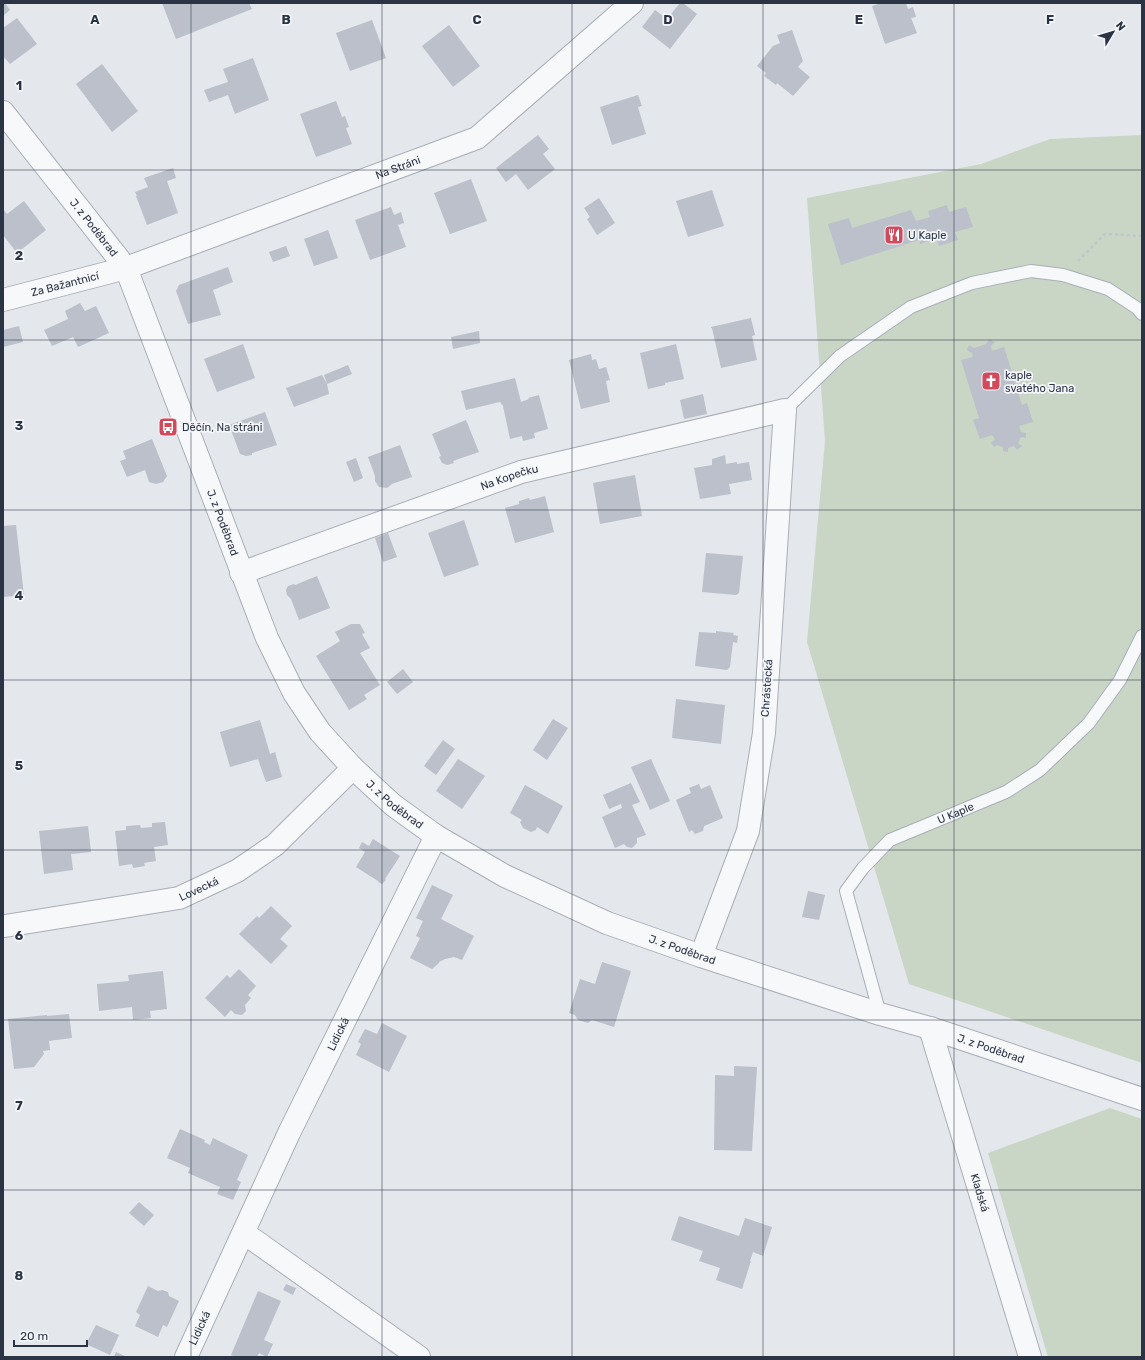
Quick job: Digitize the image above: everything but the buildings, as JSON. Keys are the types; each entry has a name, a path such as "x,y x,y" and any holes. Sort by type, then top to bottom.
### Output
{"street":[{"name":"Na Stráni","path":"126,268 477,138 632,3"},
{"name":"J. z Poděbrad","path":"3,112 126,268 241,573 267,638 294,693 320,732 353,768 393,805 436,836 505,876 607,923 701,956 880,1014 930,1028 1142,1099"},
{"name":"Za Bažantnicí","path":"3,300 126,268"},
{"name":"Na Kopečku","path":"241,573 521,472 785,410"},
{"name":"Chrástecká","path":"701,956 748,831 764,733 785,410"},
{"name":"Lovecká","path":"5,926 179,898 237,871 275,845 353,768"},
{"name":"Lidická","path":"186,1357 289,1133 436,836"},
{"name":"Kladská","path":"930,1028 1030,1357"},
{"path":"244,1233 419,1357"}],"lane":[{"path":"785,410 840,356 911,307 972,283 1031,271 1063,275 1108,289 1137,308 1142,314"},
{"name":"U Kaple","path":"880,1014 846,892 863,868 890,840 1006,792 1040,770 1089,723 1120,680 1142,636"}],"path":[{"path":"1063,275 1105,234 1142,236"}],"green space":[{"path":"1142,135 1142,1063 909,984 807,642 825,441 807,198 981,164 1050,139"},
{"path":"1110,1108 1142,1119 1142,1357 1048,1357 988,1153"}],"place":[{"name":"U Kaple","path":"894,235"},
{"name":"kaple svatého Jana","path":"991,381"},
{"name":"Děčín, Na stráni","path":"168,427"}]}
